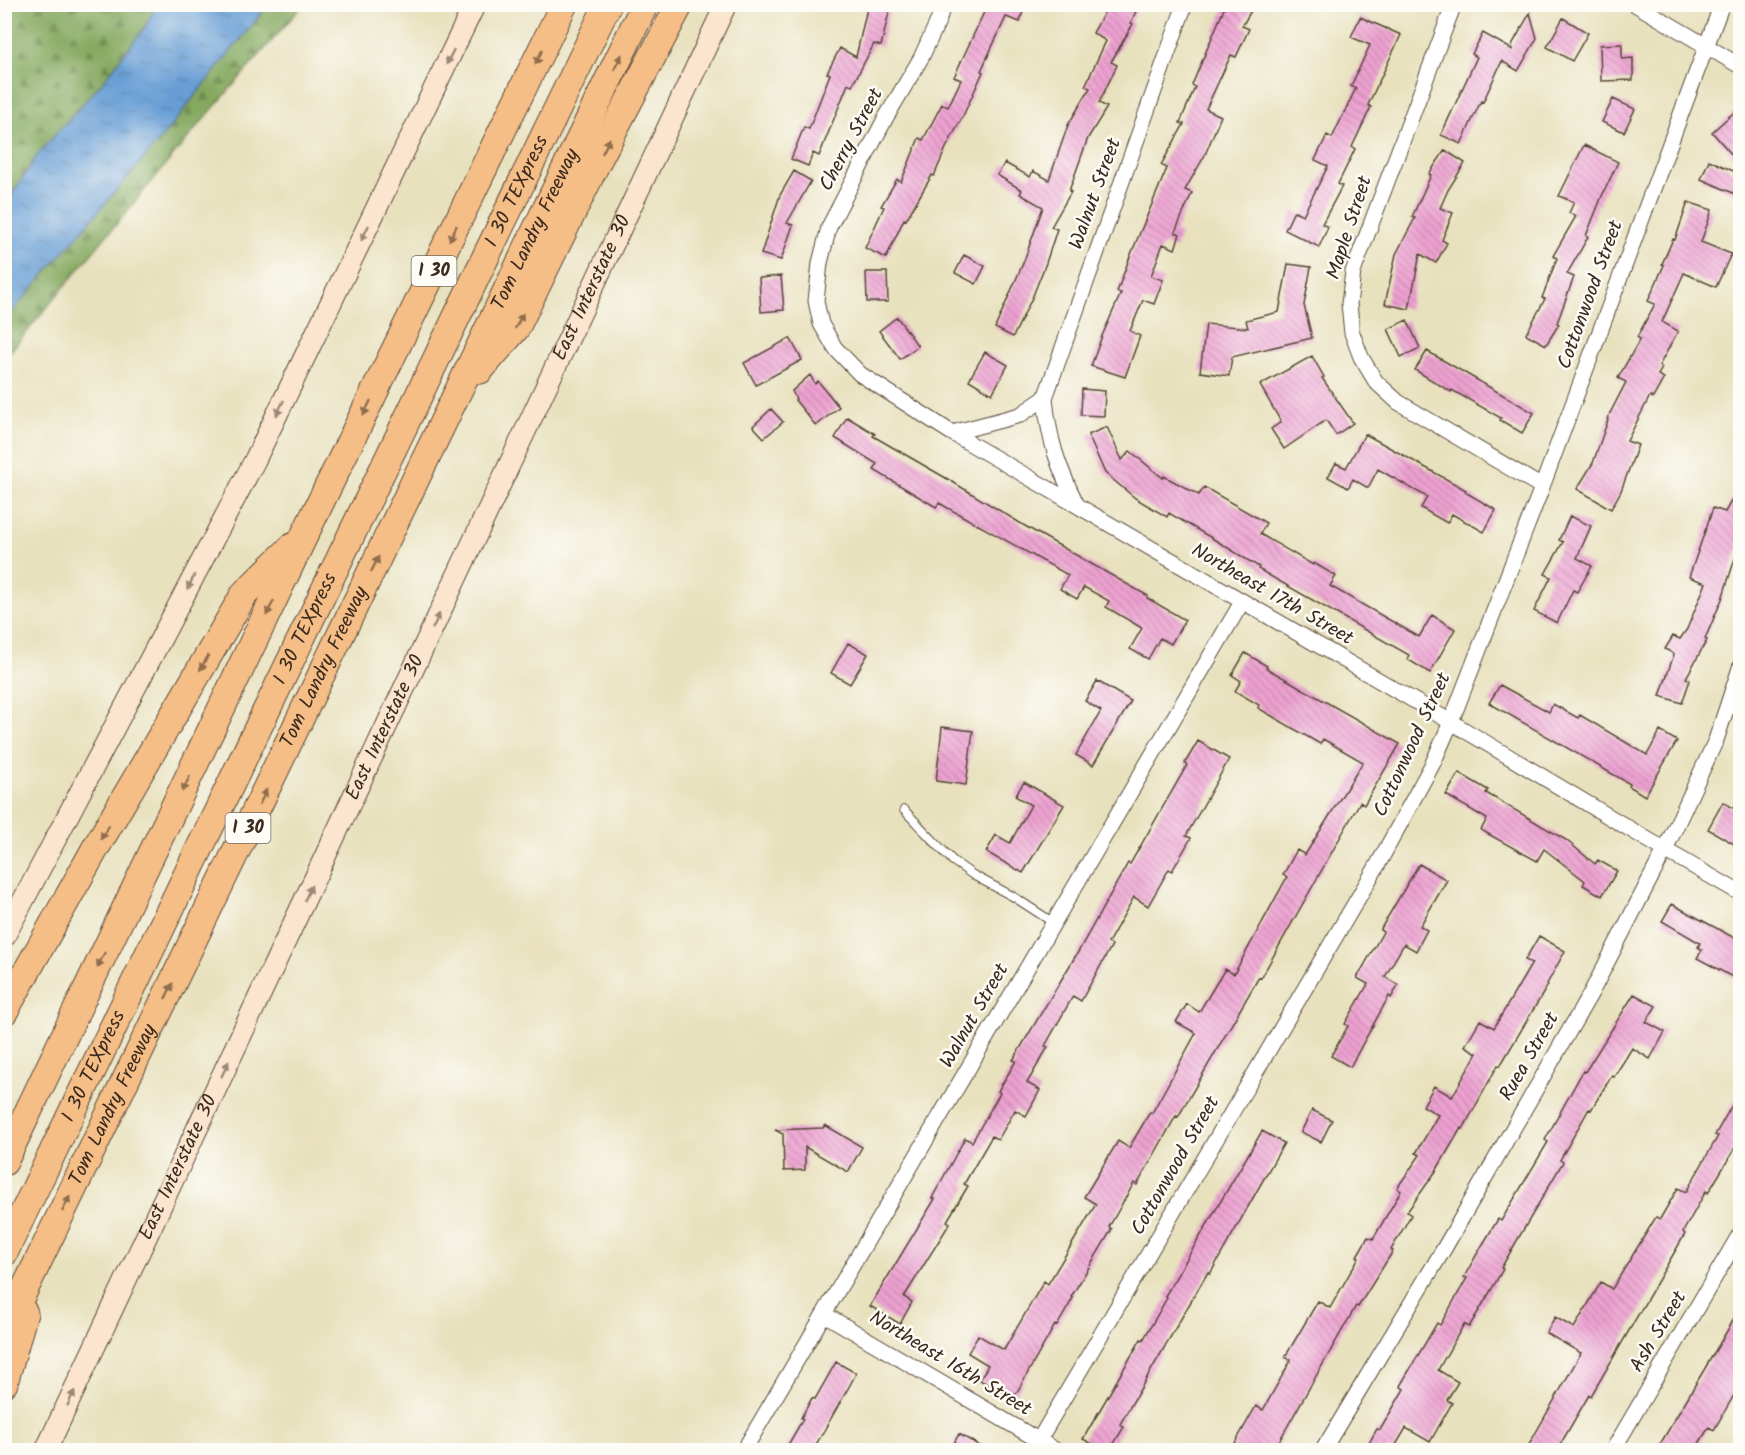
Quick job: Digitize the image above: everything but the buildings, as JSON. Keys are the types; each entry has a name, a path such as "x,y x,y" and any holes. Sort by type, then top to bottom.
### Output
{"highway":[{"name":"I 30","path":"4,1162 304,536 564,4"},
{"name":"I 30 TEXpress","path":"4,1253 608,4"},
{"name":"Tom Landry Freeway","path":"4,1332 645,4"},
{"path":"456,398 516,328 603,150 680,4"},
{"path":"4,1012 95,849 244,593 304,536"},
{"path":"4,1383 40,1257"}],"main road":[{"path":"4,937 255,460 475,4"},
{"name":"East Interstate 30","path":"46,1450 726,4"}],"street":[{"name":"Cherry Street","path":"816,301 820,263 830,227 885,119 921,58 939,19 943,4"},
{"name":"Walnut Street","path":"1077,505 1060,473 1051,440 1046,398 1185,4"},
{"name":"Maple Street","path":"1454,4 1353,272 1349,304 1352,333 1361,357 1376,382 1398,402 1542,487"},
{"path":"1635,4 1740,66"},
{"name":"Cottonwood Street","path":"1036,1446 1377,866 1433,763 1542,487 1722,4"},
{"name":"Northeast 17th Street","path":"816,301 821,324 835,348 860,374 951,433 1451,722 1740,893"},
{"path":"951,433 1020,415 1046,398"},
{"name":"Walnut Street","path":"744,1450 1242,602"},
{"name":"Ruea Street","path":"1323,1450 1451,1236 1592,991 1665,850 1716,740 1740,668"},
{"name":"Ash Street","path":"1613,1450 1740,1234"},
{"name":"Northeast 16th Street","path":"824,1314 1036,1446 1055,1450"}],"lane":[{"path":"904,810 953,861 1054,923"}],"green space":[{"path":"5,5 303,5 197,127 5,358"}],"water":[{"path":"156,5 268,5 159,141 5,320 5,205 38,154 100,85 145,27"}]}
